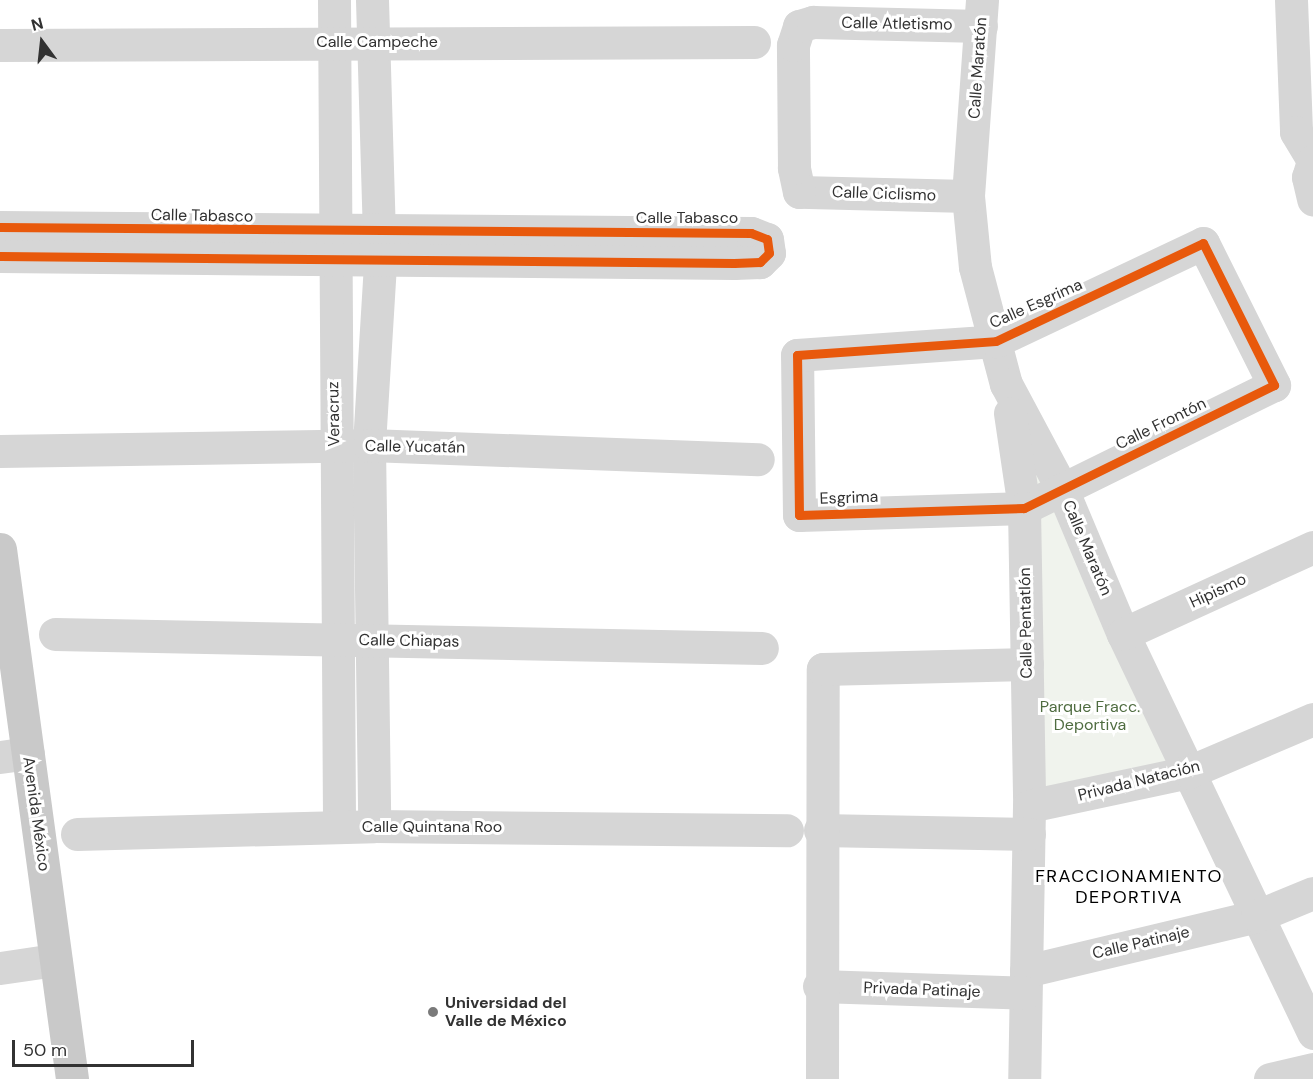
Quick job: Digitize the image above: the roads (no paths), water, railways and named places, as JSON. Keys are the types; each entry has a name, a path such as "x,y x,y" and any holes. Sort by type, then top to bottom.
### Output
{"main road":[{"name":"Avenida México","path":"0,549 14,755 55,960 72,1079"}],"street":[{"name":"Veracruz","path":"334,0 334,448 339,827"},
{"name":"Veracruz","path":"372,0 376,42 380,264 369,445 374,826"},
{"path":"1292,0 1296,132 1313,161 1308,177 1313,199"},
{"name":"Calle Atletismo","path":"799,192 794,168 793,45 800,26 813,22 982,13"},
{"name":"Calle Maratón","path":"982,13 968,196 975,267 996,341 1005,384 1062,489 1124,634 1313,1033"},
{"name":"Calle Campeche","path":"0,45 754,42"},
{"name":"Calle Ciclismo","path":"799,192 968,196"},
{"name":"Calle Tabasco","path":"0,227 333,247 380,264 734,263 760,262 769,253 766,239 751,233 379,231 333,247 0,256"},
{"name":"Calle Esgrima","path":"797,355 996,341 1203,243 1274,385"},
{"name":"Esgrima","path":"797,355 799,515 1024,508"},
{"name":"Calle Pentatlón","path":"1005,384 1024,508 1029,820 1024,1079"},
{"name":"Calle Frontón","path":"1024,508 1274,385"},
{"name":"Calle Yucatán","path":"0,450 334,448 369,445 758,459"},
{"name":"Hipismo","path":"1124,634 1313,547"},
{"name":"Calle Chiapas","path":"55,634 762,648"},
{"path":"822,1079 819,986 819,830 823,669 1027,664"},
{"name":"Privada Natación","path":"819,830 1029,820 1189,772 1313,719"},
{"name":"Calle Quintana Roo","path":"77,834 374,826 787,830"},
{"path":"1257,916 1313,894"},
{"name":"Calle Patinaje","path":"1026,982 1257,916"},
{"path":"0,968 55,960"},
{"name":"Privada Patinaje","path":"819,986 1026,982"},
{"path":"1270,1079 1313,1069"}],"place":[{"name":"Universidad del Valle de México","path":"433,1012"}],"district":[{"name":"FRACCIONAMIENTO DEPORTIVA","path":"1129,887"}],"park label":[{"name":"Parque Fracc. Deportiva","path":"1090,716"}]}
